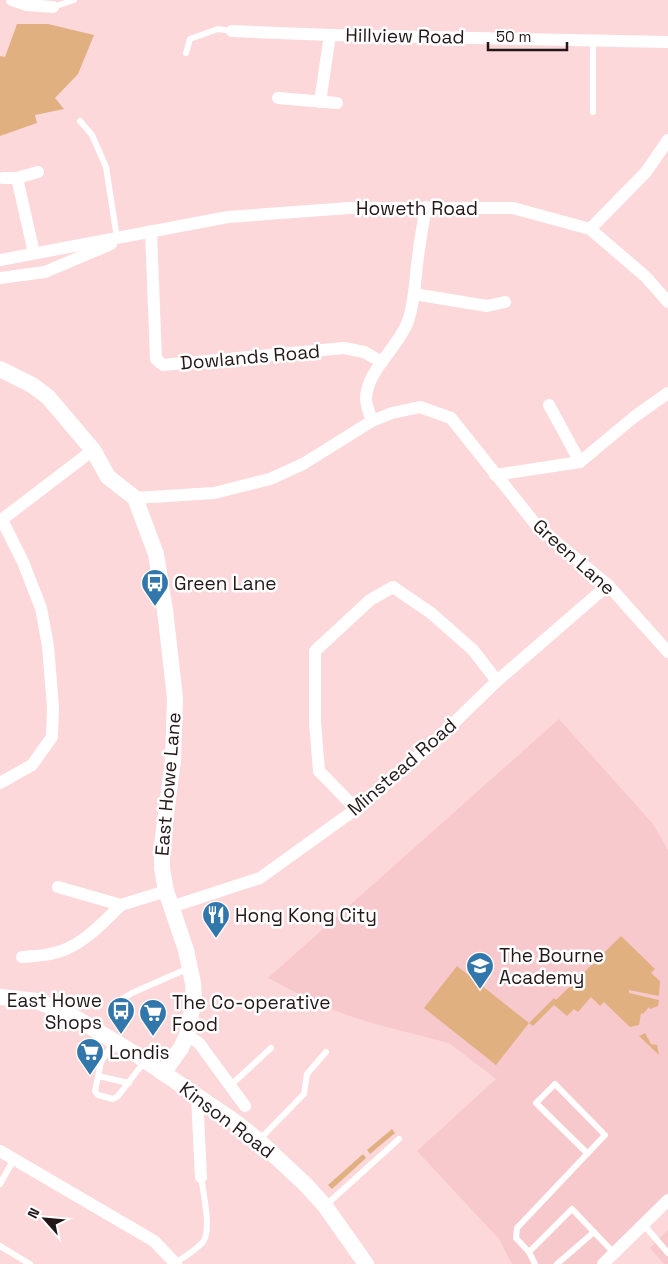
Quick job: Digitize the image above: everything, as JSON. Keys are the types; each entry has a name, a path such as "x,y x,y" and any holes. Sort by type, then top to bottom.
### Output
{"street":[{"path":"12,0 27,5 53,8"},
{"name":"Hillview Road","path":"232,31 330,35 668,42"},
{"path":"320,102 330,35"},
{"path":"278,98 337,103"},
{"path":"590,229 646,172 668,140"},
{"path":"2,178 17,178 38,172"},
{"path":"17,178 34,253"},
{"path":"372,421 366,397 371,380 403,332 408,321 414,294 426,207"},
{"name":"Howeth Road","path":"0,260 228,217 349,208 513,208 590,229 646,277 668,302"},
{"name":"Dowlands Road","path":"151,231 156,359 163,365 344,348 364,352 382,362"},
{"name":"Howeth Road","path":"0,278 45,272 136,234"},
{"path":"414,294 487,306 505,302"},
{"path":"0,369 32,385 48,397 93,450 108,477 135,498"},
{"path":"496,475 580,462 634,417 668,393"},
{"path":"549,405 580,462"},
{"name":"Green Lane","path":"135,498 214,493 270,480 303,464 372,421 392,413 420,407 451,418 537,526 608,585 668,652"},
{"path":"0,783 32,765 52,737 53,707 48,646 41,608 23,562 1,521 93,450"},
{"name":"East Howe Lane","path":"135,498 156,554 166,619 174,689 175,734 162,845 162,868 168,899 190,967 194,999 187,1035 181,1048 163,1073"},
{"name":"Minstead Road","path":"121,905 168,899 260,878 356,809 433,743 497,681 608,585"},
{"path":"356,809 319,771 315,722 315,651 363,606 393,587 431,613 473,650 497,681"},
{"path":"22,956 51,954 78,943 102,924 121,905 58,887"},
{"name":"Kinson Road","path":"0,997 37,1001 71,1015 145,1060 234,1122 258,1140 306,1185 325,1206 366,1264"},
{"path":"187,1035 199,1043 245,1106"},
{"path":"198,1096 201,1177"},
{"path":"0,1151 154,1241 175,1263"},
{"path":"602,1264 668,1200"}],"lane":[{"path":"53,8 74,0"},
{"path":"186,53 190,39 218,29 232,31"},
{"path":"593,41 593,112"},
{"path":"80,122 92,135 106,168 116,238"},
{"path":"114,1012 122,999 132,993 190,967"},
{"path":"114,1040 101,1062 96,1093 113,1099 121,1093 145,1060"},
{"path":"231,1086 271,1048"},
{"path":"258,1140 304,1094 307,1074 326,1052"},
{"path":"98,1076 128,1083"},
{"path":"535,1264 529,1252 516,1238 516,1228 605,1135 555,1084 536,1102 587,1153"},
{"path":"325,1206 399,1139"},
{"path":"0,1184 14,1159"},
{"path":"175,1263 204,1241 207,1232 201,1177"},
{"path":"529,1252 572,1209 614,1253"},
{"path":"644,1225 668,1253"},
{"path":"557,1264 594,1232"},
{"path":"0,1246 30,1264"}],"shaded area":[{"path":"17,24 48,24 94,35 78,74 55,98 64,109 35,115 37,123 0,136 0,56 5,57"},
{"name":"The Bourne Academy","path":"559,719 653,824 668,850 668,1200 602,1264 512,1264 499,1239 417,1151 496,1079 449,1043 347,1015 316,1003 268,978"},
{"path":"621,936 655,969 651,973 660,981 659,996 629,990 629,993 659,1000 658,1006 650,1009 649,1007 643,1014 641,1013 639,1025 630,1027 604,1002 600,1006 591,997 578,1012 574,1009 567,1016 554,1005 533,1026 529,1023 554,998 556,1000"},
{"path":"457,966 529,1023 496,1065 424,1008"},
{"path":"645,1033 651,1044 657,1045 659,1055 639,1036"},
{"path":"392,1129 395,1133 370,1154 367,1150"},
{"path":"363,1154 366,1158 332,1189 328,1185"},
{"path":"668,1230 668,1264 664,1264 650,1248"}],"place":[{"name":"Green Lane","path":"155,607"},
{"name":"Hong Kong City","path":"216,939"},
{"name":"The Bourne Academy","path":"480,990"},
{"name":"East Howe Shops","path":"121,1035"},
{"name":"The Co-operative Food","path":"153,1037"},
{"name":"Londis","path":"90,1076"}]}
